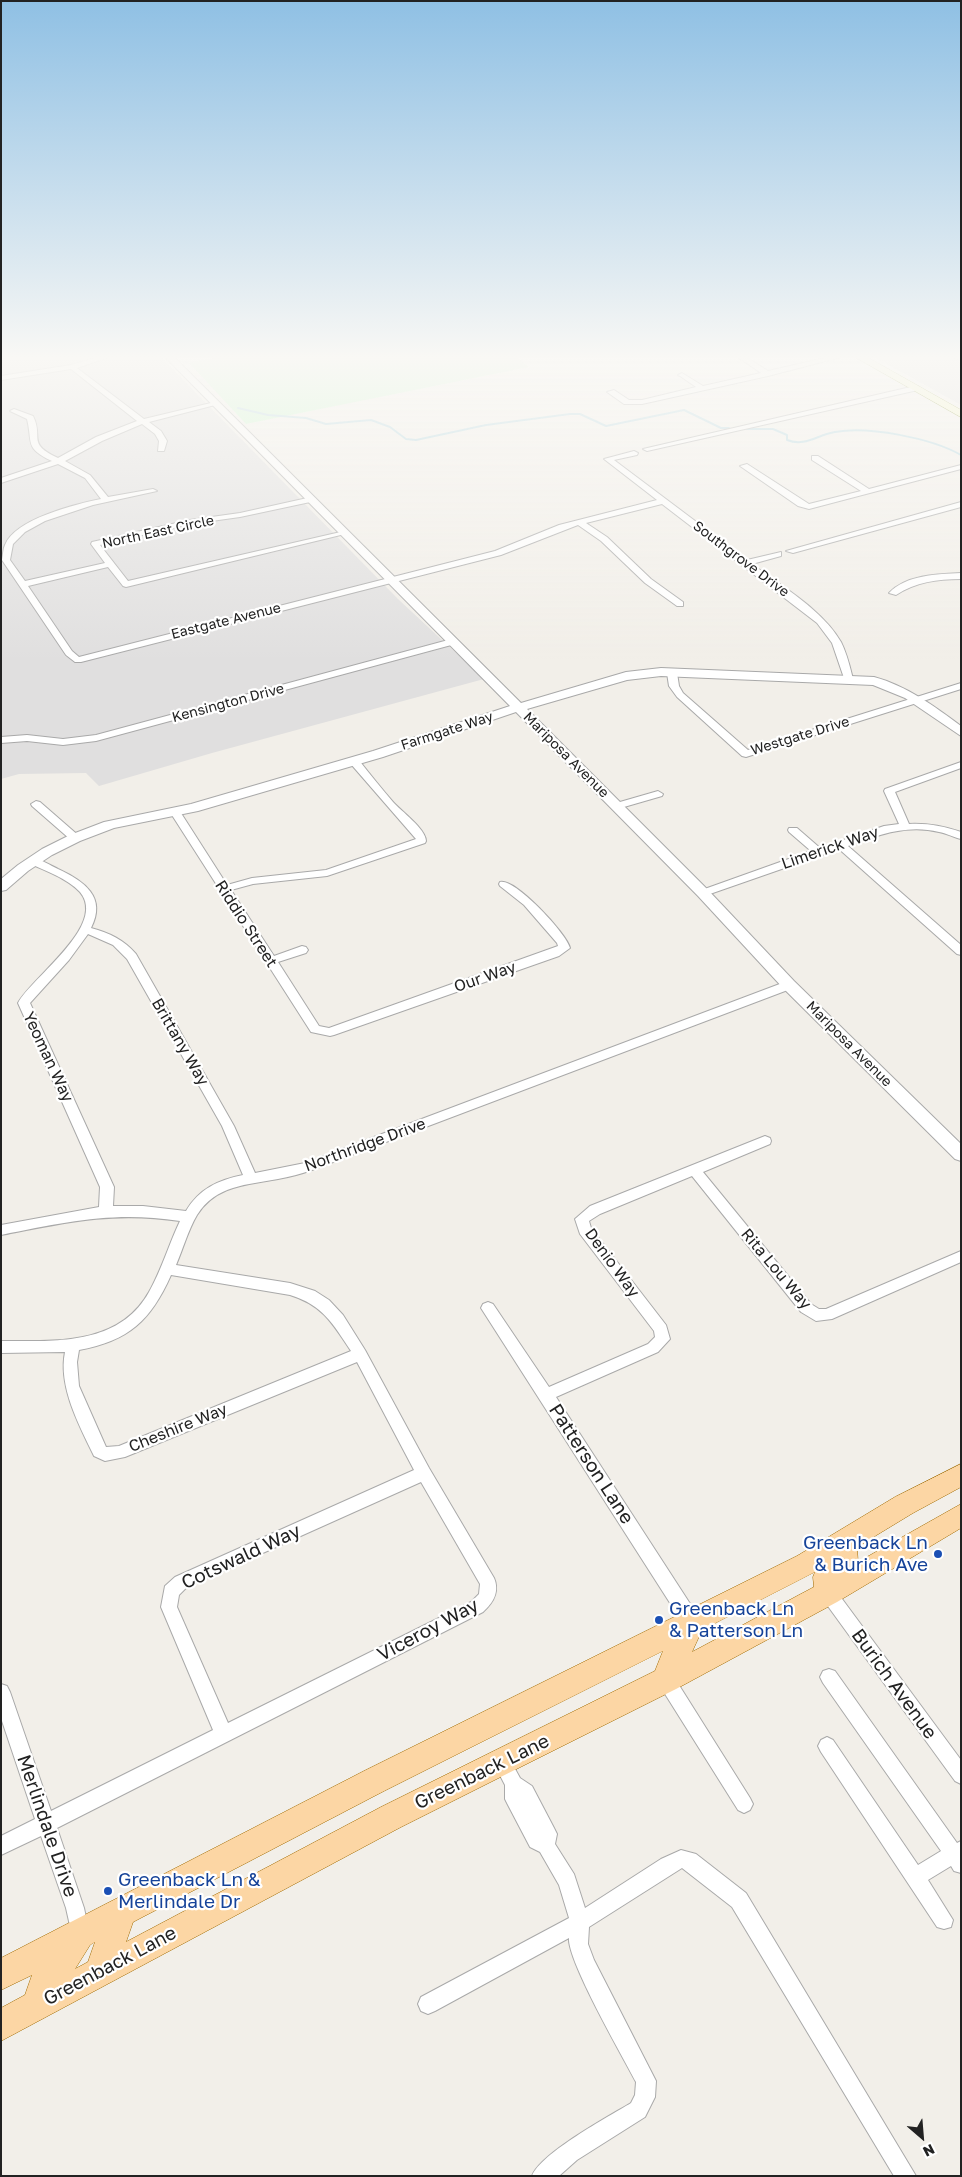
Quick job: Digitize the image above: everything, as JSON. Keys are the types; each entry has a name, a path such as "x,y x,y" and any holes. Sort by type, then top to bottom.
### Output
{"main road":[{"path":"1,1975 80,1932 374,1781 485,1727 806,1564 961,1475"},
{"name":"Greenback Lane","path":"1,2025 356,1835 508,1773 666,1680 828,1593 961,1515"},
{"path":"828,1593 826,1577 845,1562 844,1541"},
{"path":"666,1680 673,1658 685,1639 692,1622"},
{"path":"99,1973 123,1910"},
{"path":"37,2006 47,1977 65,1957 80,1932"}],"street":[{"path":"54,459 83,473 91,480 106,501"},
{"path":"1,482 63,459"},
{"name":"Mariposa Avenue","path":"271,459 703,893 789,985 961,1155"},
{"name":"Southgrove Drive","path":"610,459 608,459 811,613 828,630 842,652 848,679"},
{"path":"817,459 868,492"},
{"path":"744,466 801,504 809,507 961,467"},
{"name":"Eastgate Avenue","path":"153,491 46,516 10,533 4,555 69,652 78,660 513,548 555,529 663,501"},
{"name":"North East Circle","path":"312,499 240,515 190,522 95,544 126,584 345,533"},
{"path":"790,551 961,504"},
{"path":"578,522 604,539 641,574 680,604"},
{"path":"746,563 778,554"},
{"path":"23,584 110,564"},
{"path":"893,593 905,585 926,578 961,576"},
{"name":"Kensington Drive","path":"1,740 27,738 64,742 96,738 452,642"},
{"name":"Farmgate Way","path":"1,887 33,861 75,838 118,823 174,812 354,762 519,707 633,675 672,673 848,679 887,685 917,700 961,732"},
{"name":"Westgate Drive","path":"672,673 674,686 680,695 746,754 961,686"},
{"path":"224,889 252,881 327,873 421,841 421,837 402,815 391,806 354,762"},
{"path":"905,826 889,791 961,765"},
{"path":"617,806 658,794"},
{"path":"36,804 75,838"},
{"name":"Riddio Street","path":"174,812 315,1029 321,1032"},
{"name":"Limerick Way","path":"703,893 888,828 905,826 933,828 961,836"},
{"path":"793,830 818,852"},
{"path":"840,844 961,951"},
{"name":"Yeoman Way","path":"33,861 83,888 89,897 92,910 85,930 59,964 27,996 24,1003 107,1187 106,1212"},
{"name":"Our Way","path":"321,1032 330,1032 555,953 564,948 563,942 541,916 504,884"},
{"name":"Brittany Way","path":"85,930 104,934 115,940 132,957 228,1126 246,1162 251,1178"},
{"path":"270,961 302,950"},
{"name":"Northridge Drive","path":"1,1347 73,1345 106,1337 137,1320 149,1306 189,1217 203,1198 230,1182 282,1174 307,1167 789,985"},
{"name":"Denio Way","path":"546,1395 653,1348 663,1339 661,1329 585,1230 582,1219 595,1210 765,1141"},
{"name":"Rita Lou Way","path":"694,1170 806,1308 816,1315 827,1315 961,1256"},
{"path":"1,1230 72,1216 106,1212 142,1211 189,1217"},
{"name":"Viceroy Way","path":"1,1846 477,1607 487,1597 488,1583 424,1473 360,1354 338,1319 324,1304 310,1295 290,1288 167,1269"},
{"name":"Patterson Lane","path":"488,1308 692,1622"},
{"name":"Cheshire Way","path":"73,1345 70,1362 72,1386 99,1451 105,1454 120,1452 360,1354"},
{"name":"Cotswald Way","path":"223,1733 170,1607 170,1591 181,1582 424,1473"},
{"name":"Burich Avenue","path":"828,1593 961,1775"},
{"path":"829,1677 958,1856 916,1877"},
{"path":"666,1680 744,1804"},
{"name":"Merlindale Drive","path":"1,1692 75,1908 80,1932"},
{"path":"827,1746 944,1920"},
{"path":"508,1773 514,1799 536,1841 546,1845 567,1881 580,1922 578,1944 586,1965 646,2081 645,2097 638,2110 570,2154 542,2176"},
{"path":"428,2004 580,1922 681,1859 689,1861 739,1900 904,2175"}],"shaded area":[{"path":"1,459 260,459 398,599 484,679 212,753 99,786 86,773 19,774 1,779"}],"place":[{"name":"Greenback Ln & Burich Ave","path":"938,1554"},
{"name":"Greenback Ln & Patterson Ln","path":"659,1620"},
{"name":"Greenback Ln & Merlindale Dr","path":"108,1891"}]}
